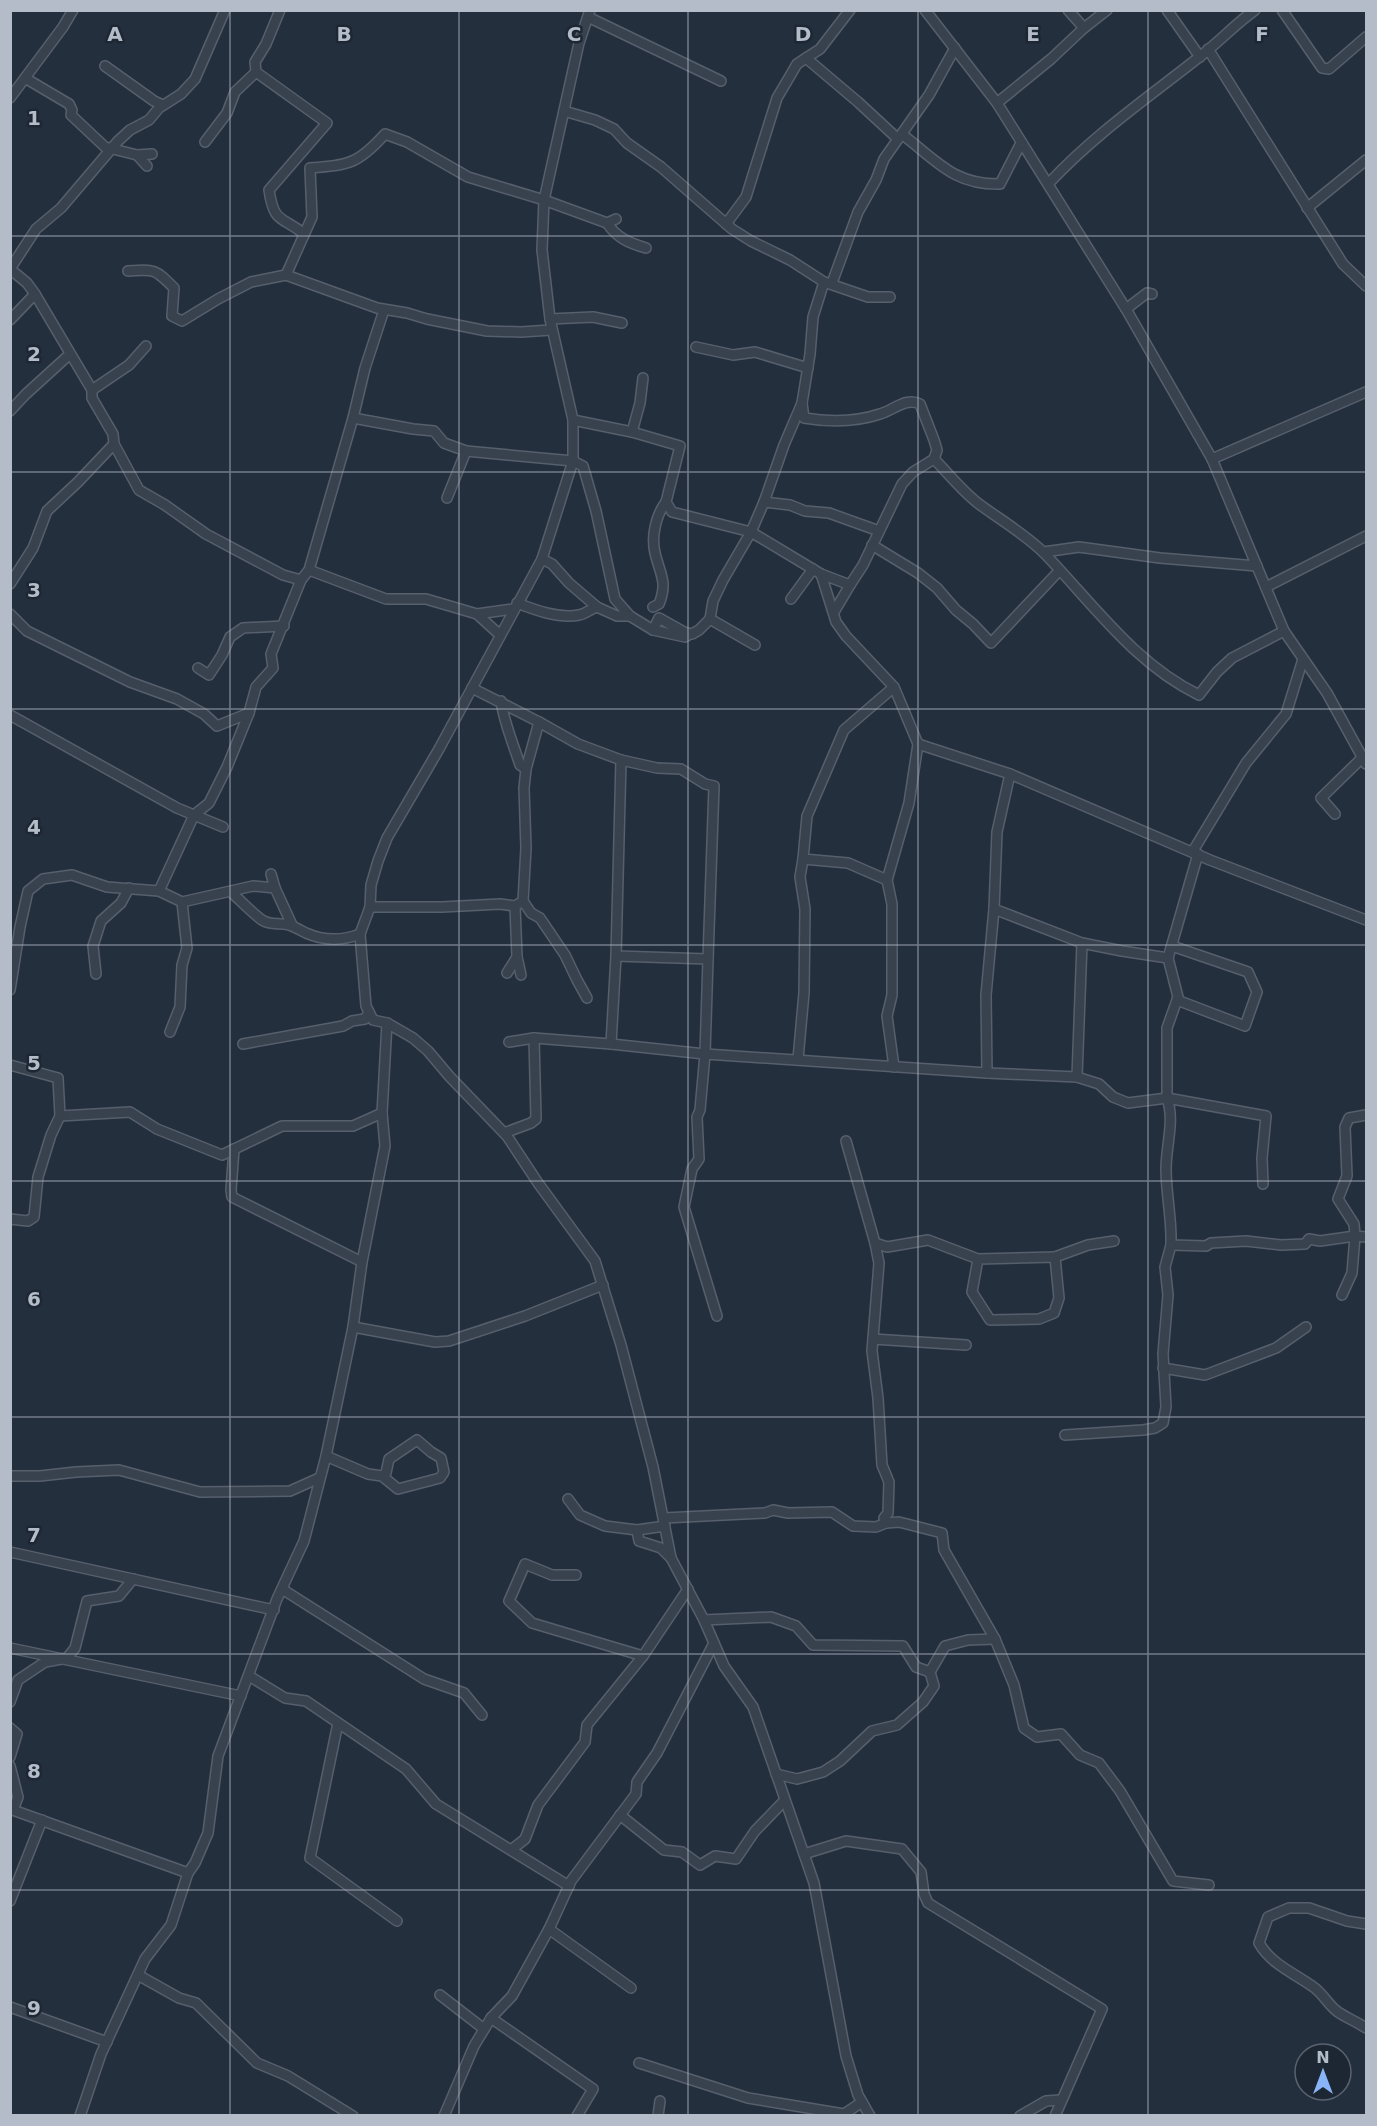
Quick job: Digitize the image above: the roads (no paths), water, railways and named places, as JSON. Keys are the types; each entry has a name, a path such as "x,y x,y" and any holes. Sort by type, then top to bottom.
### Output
{"street":[{"path":"10,98 73,10"},
{"path":"225,10 195,79 181,94 163,105 149,120 130,130 111,149 61,208 36,229 10,269 27,283 35,294 92,390 92,398 139,490 206,534 284,575 301,580"},
{"path":"280,10 266,44 255,62 256,72 327,123 269,190 271,205 276,216 304,234"},
{"path":"726,224 746,197 777,99 797,64 820,49 850,10"},
{"path":"925,10 997,103 1049,183 1126,309 1212,459 1284,632 1328,693 1365,760 1321,798 1335,814"},
{"path":"1068,10 1084,28"},
{"path":"997,103 1107,10"},
{"path":"1167,10 1200,57"},
{"path":"1049,183 1107,127 1200,57 1255,10"},
{"path":"1282,10 1322,68 1329,69 1366,37"},
{"path":"721,81 589,14 579,43 544,200 542,250 551,330 573,420 573,461 542,559 439,749 387,837 374,877 370,907 360,934 366,1006 373,1020 387,1023 413,1038 428,1051 504,1133 595,1261 653,1467 671,1558 704,1620 724,1666 753,1707 814,1883 846,2056 862,2102 870,2115"},
{"path":"353,418 434,431 444,443 466,451 573,461 583,466 615,599 630,616 653,630 659,618 684,632 692,634 699,630 710,619 713,601 751,532 802,403 813,317 858,212 876,180 884,159 930,95 955,48"},
{"path":"1208,49 1343,264 1366,286"},
{"path":"806,58 900,137 960,179 974,183 1000,184 1021,142"},
{"path":"105,66 163,105"},
{"path":"205,142 227,113 235,92 256,72"},
{"path":"25,78 69,104 72,110 71,115 105,147 137,155 152,154"},
{"path":"564,111 595,120 614,129 627,143 660,167 726,224 751,241 790,260 828,283 868,297 890,297"},
{"path":"286,275 312,217 310,168 346,165 371,150 385,134 406,142 468,177 611,221 614,234 629,243 646,248"},
{"path":"137,155 147,165"},
{"path":"1307,208 1366,160"},
{"path":"128,271 150,269 159,272 174,288 172,316 182,321 251,282 286,275 384,310 487,331 551,330"},
{"path":"1126,309 1147,293 1152,294"},
{"path":"10,320 35,294"},
{"path":"159,891 194,815 208,803 227,767 249,713 256,687 273,668 271,654 301,580 309,570 365,368 384,310"},
{"path":"550,319 593,317 622,324"},
{"path":"92,390 129,365 146,346"},
{"path":"696,347 733,355 755,352 808,368"},
{"path":"10,411 70,354"},
{"path":"632,432 640,403 643,378"},
{"path":"1212,459 1366,392"},
{"path":"802,403 804,418 825,422 879,415 914,401 920,405 936,450 934,459 923,465 902,484 872,545 834,612"},
{"path":"573,420 632,432 680,446 666,502 659,513 654,542 664,587 659,604 653,607"},
{"path":"10,584 33,548 47,511 114,444"},
{"path":"447,498 466,451"},
{"path":"934,459 976,502 1044,552 1129,646 1163,674 1199,695 1216,672 1232,658 1284,632"},
{"path":"666,502 672,512 751,532 817,572 850,585"},
{"path":"764,502 790,505 805,511 829,513 879,531"},
{"path":"1266,586 1366,536"},
{"path":"872,545 918,573 937,588 956,610 991,643 1059,571"},
{"path":"1044,552 1079,547 1160,558 1257,566"},
{"path":"542,559 552,564 569,583 597,607 617,615 630,616"},
{"path":"309,570 386,599 426,599 477,614 500,635"},
{"path":"791,599 817,572"},
{"path":"817,572 836,622 846,636 894,687 918,744 909,803 887,880 892,904 892,995 887,1016 894,1067"},
{"path":"477,614 515,606 577,615 597,607"},
{"path":"10,614 27,631 130,681 177,699 204,714 217,726 249,713"},
{"path":"710,619 755,645"},
{"path":"198,668 209,675 230,637 243,628 284,626"},
{"path":"1065,1435 1143,1430 1155,1428 1162,1423 1166,1407 1163,1354 1168,1295 1165,1267 1171,1245 1172,1227 1166,1168 1171,1108 1167,1098 1167,1028 1178,997 1168,958 1196,852 1246,763 1286,714 1303,659"},
{"path":"798,1059 804,993 805,909 800,877 807,816 844,730 894,687"},
{"path":"472,688 501,701 578,744 621,760 657,768 681,769 705,784 714,786 705,1053 700,1110 697,1117 699,1159 692,1169 684,1206 717,1316"},
{"path":"501,701 504,721 512,738 519,765 526,769"},
{"path":"10,715 138,787 224,827"},
{"path":"521,975 517,957 519,904 526,848 524,788 526,769 539,722"},
{"path":"918,744 1010,774 1118,821 1366,920"},
{"path":"611,1044 616,956 621,760"},
{"path":"987,1073 986,996 994,909 997,832 1010,774"},
{"path":"803,859 848,863 887,880"},
{"path":"271,874 274,888 292,926"},
{"path":"10,990 28,891 43,879 72,875 107,887 159,891 182,902 253,886 274,888"},
{"path":"96,974 93,946 101,921 121,903 129,888"},
{"path":"231,892 263,921 273,925 292,926 324,938 345,940 360,934"},
{"path":"170,1032 180,1007 182,965 187,948 182,902"},
{"path":"370,907 519,904 540,918 565,955 587,998"},
{"path":"994,909 1082,943 1168,958"},
{"path":"1077,1077 1082,943"},
{"path":"1172,946 1248,972 1257,993 1245,1026 1177,1000"},
{"path":"616,956 708,959"},
{"path":"507,973 517,957"},
{"path":"243,1044 295,1030 343,1026 352,1021 365,1019 369,1012"},
{"path":"80,2115 107,2042 145,1959 171,1925 188,1872 195,1863 208,1833 218,1756 282,1590 304,1541 326,1456 353,1327 362,1262 385,1146 382,1113 387,1023"},
{"path":"504,1133 536,1119 534,1038"},
{"path":"509,1042 534,1038 894,1067 1077,1077 1099,1084 1113,1097 1128,1102 1167,1098 1266,1116 1262,1158 1263,1184"},
{"path":"10,1065 58,1078 60,1116 51,1135 38,1177 34,1217 28,1221 10,1219"},
{"path":"60,1116 130,1112 157,1129 222,1155 282,1126 353,1125 382,1113"},
{"path":"1342,1295 1352,1273 1355,1236 1354,1224 1338,1199 1347,1176 1345,1127 1349,1118 1366,1115"},
{"path":"846,1142 879,1263 872,1351 878,1398 882,1466 889,1482 888,1513 884,1518 886,1523"},
{"path":"234,1149 232,1197 362,1262"},
{"path":"1171,1245 1206,1246 1211,1243 1246,1241 1281,1245 1305,1244 1309,1239 1320,1241 1355,1236 1366,1237"},
{"path":"875,1243 894,1246 928,1240 978,1258 1055,1257 1088,1245 1114,1241"},
{"path":"978,1258 972,1293 990,1320 1039,1319 1054,1313 1059,1298 1055,1257"},
{"path":"353,1327 435,1342 449,1341 525,1316 603,1285"},
{"path":"1163,1368 1205,1375 1276,1347 1306,1327"},
{"path":"873,1339 966,1345"},
{"path":"326,1456 368,1474 382,1476 398,1489 441,1478 444,1472 441,1458 417,1440 389,1460 386,1473 382,1476"},
{"path":"10,1476 119,1470 200,1492 290,1491 319,1478"},
{"path":"568,1499 580,1515 605,1526 637,1530 664,1522 765,1513 773,1510 789,1513 832,1512 853,1526 876,1527 899,1522 942,1533 944,1550 995,1639 1014,1685 1024,1728 1037,1737 1061,1734 1080,1755 1099,1763 1120,1791 1173,1881 1209,1885"},
{"path":"637,1530 639,1541 661,1548 671,1558"},
{"path":"10,1552 274,1610"},
{"path":"576,1575 552,1575 525,1564 509,1601 532,1623 643,1656"},
{"path":"10,1702 18,1680 45,1662 67,1658 75,1648 87,1601 119,1596 133,1580"},
{"path":"282,1590 424,1679 464,1693 482,1715"},
{"path":"511,1850 525,1839 538,1805 585,1742 587,1725 643,1656 688,1590"},
{"path":"704,1620 771,1617 796,1626 813,1644 903,1646 916,1667 930,1672"},
{"path":"776,1774 797,1779 823,1772 840,1761 872,1731 897,1725 923,1702 934,1686 930,1672 945,1646 968,1640 995,1639"},
{"path":"444,2115 474,2046 491,2018 512,1996 549,1929 569,1886 636,1794 637,1782 657,1753 714,1643"},
{"path":"10,1647 241,1696"},
{"path":"249,1676 285,1698 306,1701 406,1769 436,1804 569,1886"},
{"path":"338,1723 310,1858 397,1921"},
{"path":"10,1728 17,1734 10,1757"},
{"path":"10,1766 18,1797 12,1809 188,1872"},
{"path":"620,1815 664,1850 682,1852 700,1865 715,1856 736,1859 755,1831 785,1800"},
{"path":"10,1901 42,1820"},
{"path":"804,1854 846,1841 902,1849 921,1872 924,1894 928,1903 1102,2009 1055,2115"},
{"path":"1366,1923 1347,1921 1310,1908 1289,1908 1268,1917 1259,1942 1264,1952 1289,1973 1311,1985 1324,1995 1339,2012 1366,2028"},
{"path":"549,1929 631,1988"},
{"path":"138,1975 179,1998 196,2003 257,2063 288,2076 353,2115"},
{"path":"440,1995 484,2029"},
{"path":"10,2007 107,2042"},
{"path":"491,2018 593,2089 577,2115"},
{"path":"639,2063 748,2098 844,2114 862,2102"},
{"path":"1020,2115 1046,2101 1060,2100"},
{"path":"658,2115 660,2101"}]}
